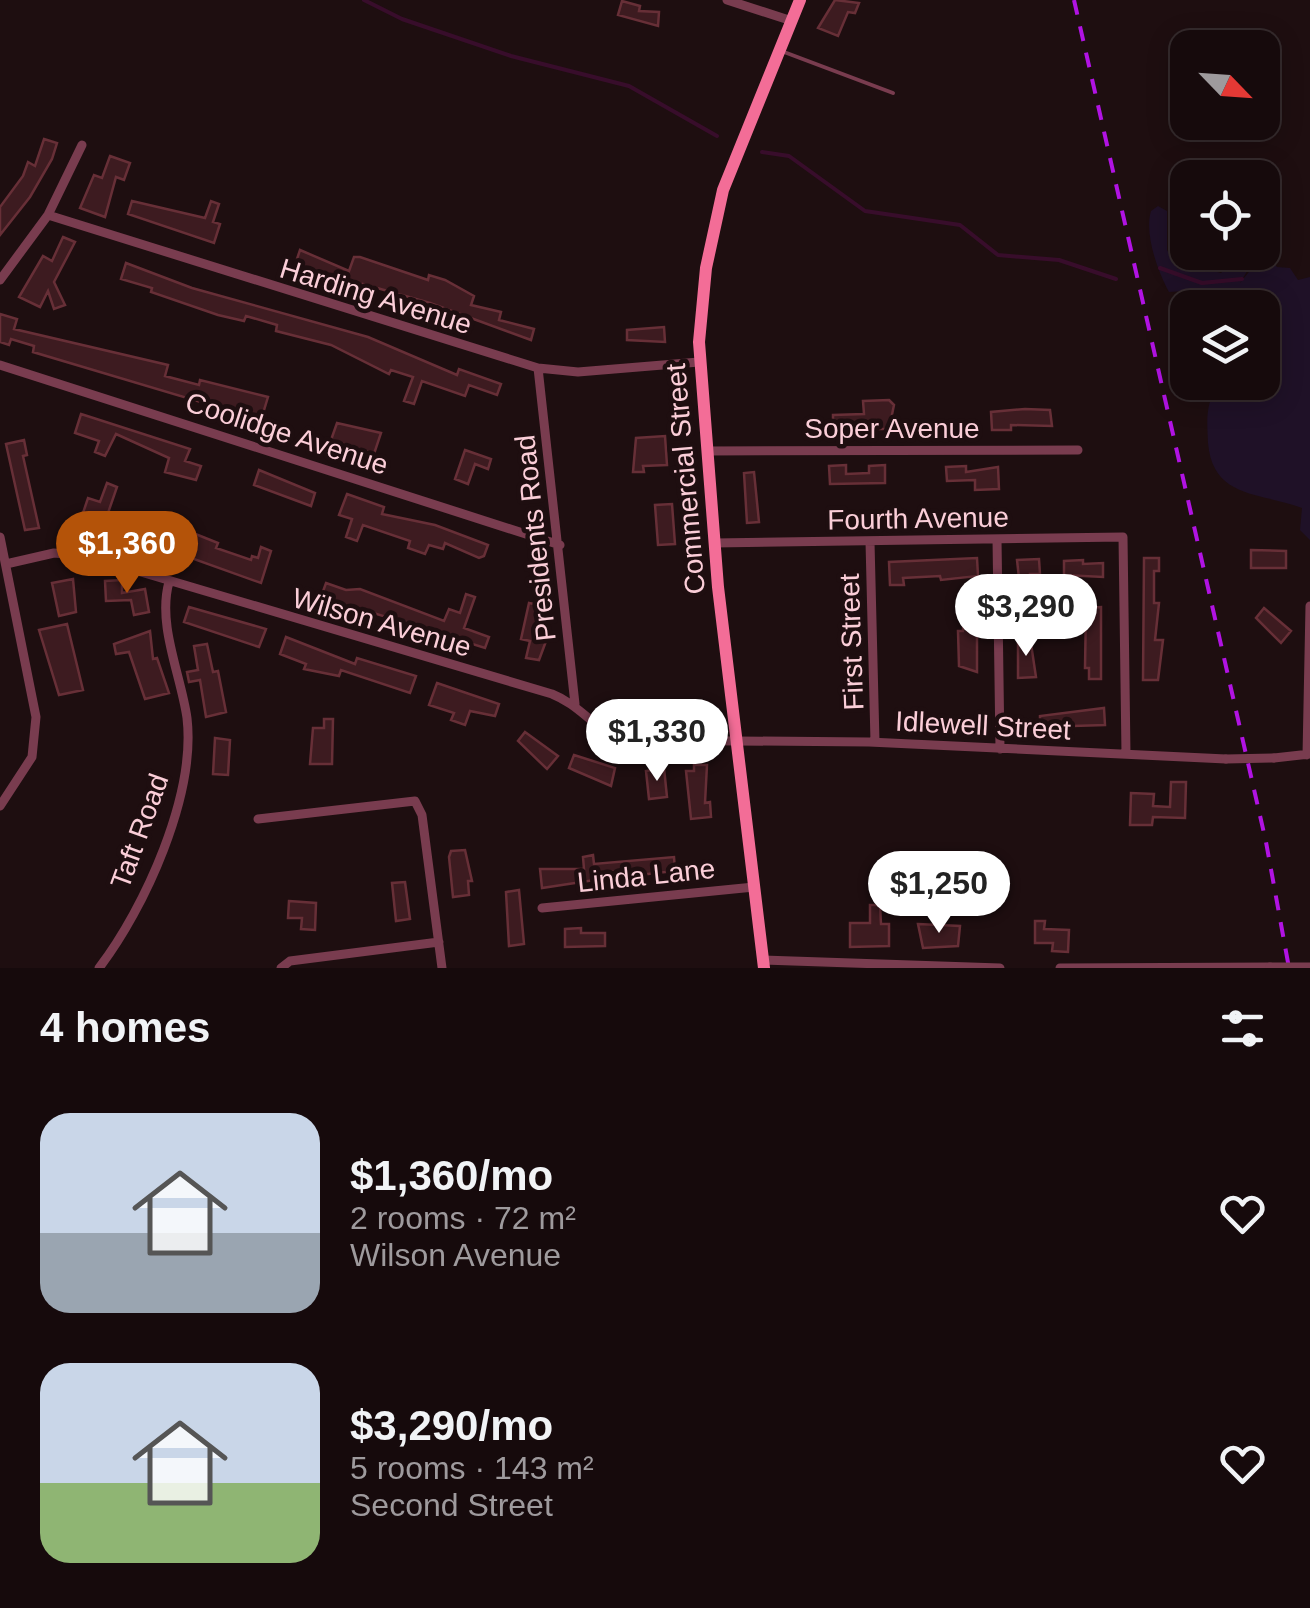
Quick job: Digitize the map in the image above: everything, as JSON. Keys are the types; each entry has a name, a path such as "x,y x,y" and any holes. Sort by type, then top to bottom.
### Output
{"main road":[{"name":"Commercial Street","path":"764,964 714,543 700,362 704,281 720,200 800,0"}],"street":[{"path":"726,0 792,21"},
{"path":"0,280 48,215 82,145"},
{"name":"Harding Avenue","path":"48,215 538,368 578,372 700,362"},
{"name":"Coolidge Avenue","path":"0,365 560,545"},
{"name":"Presidents Road","path":"538,368 575,704"},
{"name":"Soper Avenue","path":"706,452 1078,450"},
{"path":"0,536 36,735 23,774 0,806"},
{"name":"Fourth Avenue","path":"714,543 1123,537 1126,754"},
{"path":"997,539 1000,749"},
{"name":"First Street","path":"870,542 876,742"},
{"name":"Wilson Avenue","path":"6,564 54,553 88,556 575,704 595,726 626,740 737,740"},
{"name":"Taft Road","path":"99,968 130,918 164,844 186,770 187,719 166,616 169,582"},
{"path":"1308,754 1310,606"},
{"name":"Idlewell Street","path":"737,740 876,742 1226,759 1308,754"},
{"path":"258,820 407,799 417,802 442,968"},
{"name":"Linda Lane","path":"542,908 754,886"},
{"path":"281,967 297,960 439,942"},
{"path":"764,964 1000,968"},
{"path":"1060,968 1310,967"}],"lane":[{"path":"780,50 893,92"}],"shaded area":[{"path":"1158,206 1167,211 1170,270 1248,270 1240,283 1250,270 1280,267 1290,268 1298,280 1310,277 1310,540 1300,530 1302,508 1229,484 1219,475 1208,443 1211,400 1280,400 1280,290 1169,292 1151,241 1151,211"}],"building":[{"path":"835,0 859,3 855,13 848,12 838,36 818,28"},
{"path":"622,1 640,6 639,11 659,12 658,26 618,15"},
{"path":"44,139 57,143 52,159 30,197 0,235 0,207 23,176 28,162 35,166"},
{"path":"110,156 130,163 124,180 116,177 105,217 80,208 94,175 102,178"},
{"path":"132,201 205,218 211,201 219,204 213,222 220,224 214,243 128,214"},
{"path":"63,237 75,242 54,282 65,305 54,309 48,291 40,307 19,297 43,256 52,261"},
{"path":"300,250 349,271 354,257 360,257 428,280 429,275 445,280 474,296 471,305 501,312 499,320 534,329 531,340 430,303 363,284 361,289 318,274 295,265"},
{"path":"126,263 192,288 368,337 457,375 459,369 501,384 497,395 469,385 465,396 422,381 414,404 404,401 413,377 391,370 389,374 331,345 276,331 277,325 246,316 244,321 218,315 151,292 152,288 121,279"},
{"path":"0,314 17,319 14,329 168,365 165,376 199,385 200,380 268,397 261,420 33,352 34,346 11,339 9,345 0,342"},
{"path":"664,327 665,342 627,340 627,330"},
{"path":"889,400 894,405 889,429 871,429 871,422 833,429 833,415 864,414 863,401"},
{"path":"1050,410 1052,426 1011,425 1011,430 992,430 991,412"},
{"path":"81,414 190,449 185,461 201,466 196,480 165,472 169,458 116,434 105,456 95,452 99,441 75,433"},
{"path":"337,423 381,433 374,454 331,440"},
{"path":"665,436 667,465 643,466 644,472 633,472 636,438"},
{"path":"24,440 27,455 23,456 39,528 25,530 6,444"},
{"path":"465,450 491,459 488,469 475,464 468,484 455,479"},
{"path":"846,465 846,474 869,473 869,466 885,465 885,483 830,484 829,466"},
{"path":"966,466 966,472 998,467 999,489 975,490 975,480 947,481 946,467"},
{"path":"259,470 315,493 311,506 254,485"},
{"path":"754,472 759,522 747,523 744,473"},
{"path":"107,483 117,487 108,513 154,529 156,523 183,529 218,543 216,548 251,560 252,556 258,558 261,547 271,551 261,583 155,545 96,534 99,525 81,519 88,498 100,502"},
{"path":"347,494 384,507 382,514 435,525 488,545 484,556 479,558 445,543 443,549 429,545 425,554 408,548 410,541 363,525 357,541 346,537 352,519 339,515"},
{"path":"672,504 675,544 658,545 655,505"},
{"path":"1251,550 1286,551 1286,568 1251,568"},
{"path":"977,558 978,576 941,580 940,576 903,578 904,585 890,585 889,562"},
{"path":"1144,558 1159,558 1159,571 1154,571 1154,603 1159,603 1155,640 1163,640 1158,680 1143,680"},
{"path":"1039,559 1040,574 1030,574 1033,605 1022,606 1017,560"},
{"path":"1083,560 1083,564 1103,563 1103,577 1064,575 1064,561"},
{"path":"73,579 76,612 59,616 52,583"},
{"path":"122,580 122,593 145,589 149,612 134,615 131,600 106,601 105,581"},
{"path":"326,583 346,590 360,589 444,621 449,609 460,613 466,594 475,597 464,628 489,637 485,648 361,609 358,618 351,615 353,609 321,597"},
{"path":"529,603 539,605 534,629 549,633 539,660 526,658 530,641 521,639"},
{"path":"964,605 977,606 977,672 959,666 958,631 963,631"},
{"path":"189,607 266,629 259,647 184,622"},
{"path":"1101,607 1101,679 1089,679 1089,668 1085,668 1086,608"},
{"path":"1264,608 1291,631 1281,643 1256,618"},
{"path":"67,624 83,690 59,695 39,630"},
{"path":"150,631 153,659 157,658 169,693 145,699 129,652 116,654 114,644"},
{"path":"286,637 355,664 357,658 416,676 410,693 341,670 339,676 304,669 306,664 280,654"},
{"path":"1018,637 1030,637 1036,677 1018,678"},
{"path":"207,644 213,672 218,671 226,712 206,717 200,680 189,682 187,672 198,670 194,646"},
{"path":"437,683 499,704 495,716 470,711 465,725 451,720 454,713 429,705"},
{"path":"1104,708 1105,725 1040,727 1040,716"},
{"path":"324,719 333,719 332,764 310,764 313,728 324,728"},
{"path":"525,732 558,756 547,769 518,741"},
{"path":"215,738 230,740 228,775 213,774"},
{"path":"574,755 615,768 611,786 569,768"},
{"path":"694,765 707,765 705,803 710,802 711,817 691,819 686,771 694,771"},
{"path":"664,768 667,797 649,799 646,771"},
{"path":"1171,782 1186,782 1185,818 1153,817 1152,825 1130,825 1131,793 1154,794 1153,806 1170,807"},
{"path":"465,850 472,881 468,881 469,895 453,897 449,857 451,851"},
{"path":"593,855 594,864 674,857 675,871 630,876 630,871 607,872 608,878 542,888 540,869 584,869 583,857"},
{"path":"405,882 410,919 396,921 392,883"},
{"path":"519,890 524,944 509,946 506,892"},
{"path":"289,901 316,903 315,930 301,929 302,918 288,918"},
{"path":"870,905 880,905 881,924 889,924 889,946 850,947 850,923 870,923"},
{"path":"1035,921 1045,921 1044,929 1069,930 1068,952 1052,951 1053,943 1035,943"},
{"path":"918,924 960,926 958,946 923,948"},
{"path":"581,928 581,933 605,933 605,946 565,947 565,929"}],"waterway":[{"path":"364,0 402,19 511,56 629,86 717,136"},
{"path":"762,152 789,156 865,211 960,225 998,255 1059,260 1116,279"},
{"path":"1160,268 1202,283 1242,279"}],"railway":[{"path":"1074,0 1266,842 1289,968"}]}
